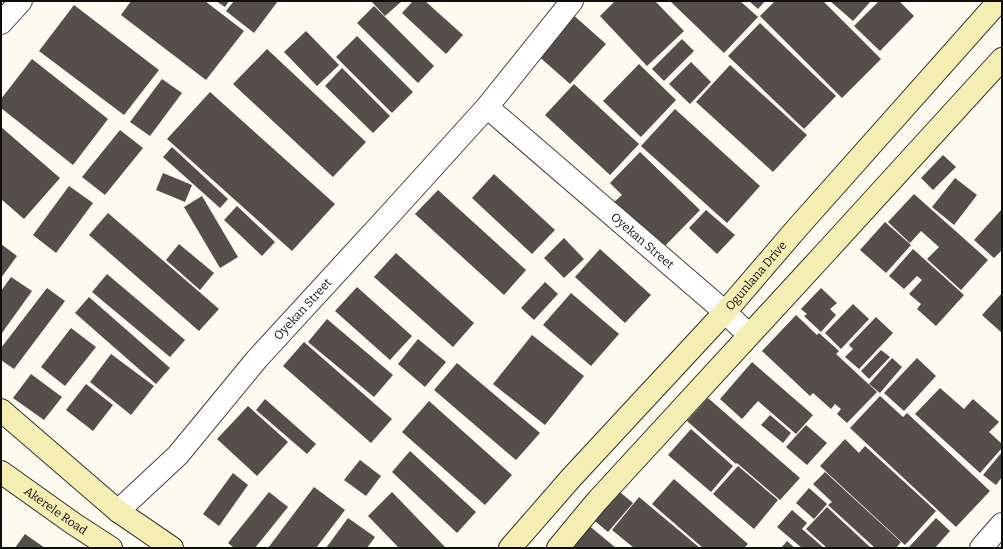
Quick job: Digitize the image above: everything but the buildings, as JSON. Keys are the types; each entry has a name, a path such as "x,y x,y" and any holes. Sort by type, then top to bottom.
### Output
{"main road":[{"name":"Ogunlana Drive","path":"510,548 571,478 725,312 798,227 999,1"},
{"path":"558,548 597,501 1002,59"},
{"path":"1,410 118,511 172,548"},
{"name":"Akerele Road","path":"1,472 74,524 111,548"}],"street":[{"path":"1,23 21,1"},
{"name":"Oyekan Street","path":"118,511 178,455 257,359 487,106 572,1"},
{"name":"Oyekan Street","path":"487,106 725,312 749,335"},
{"path":"981,548 1002,524"}]}
